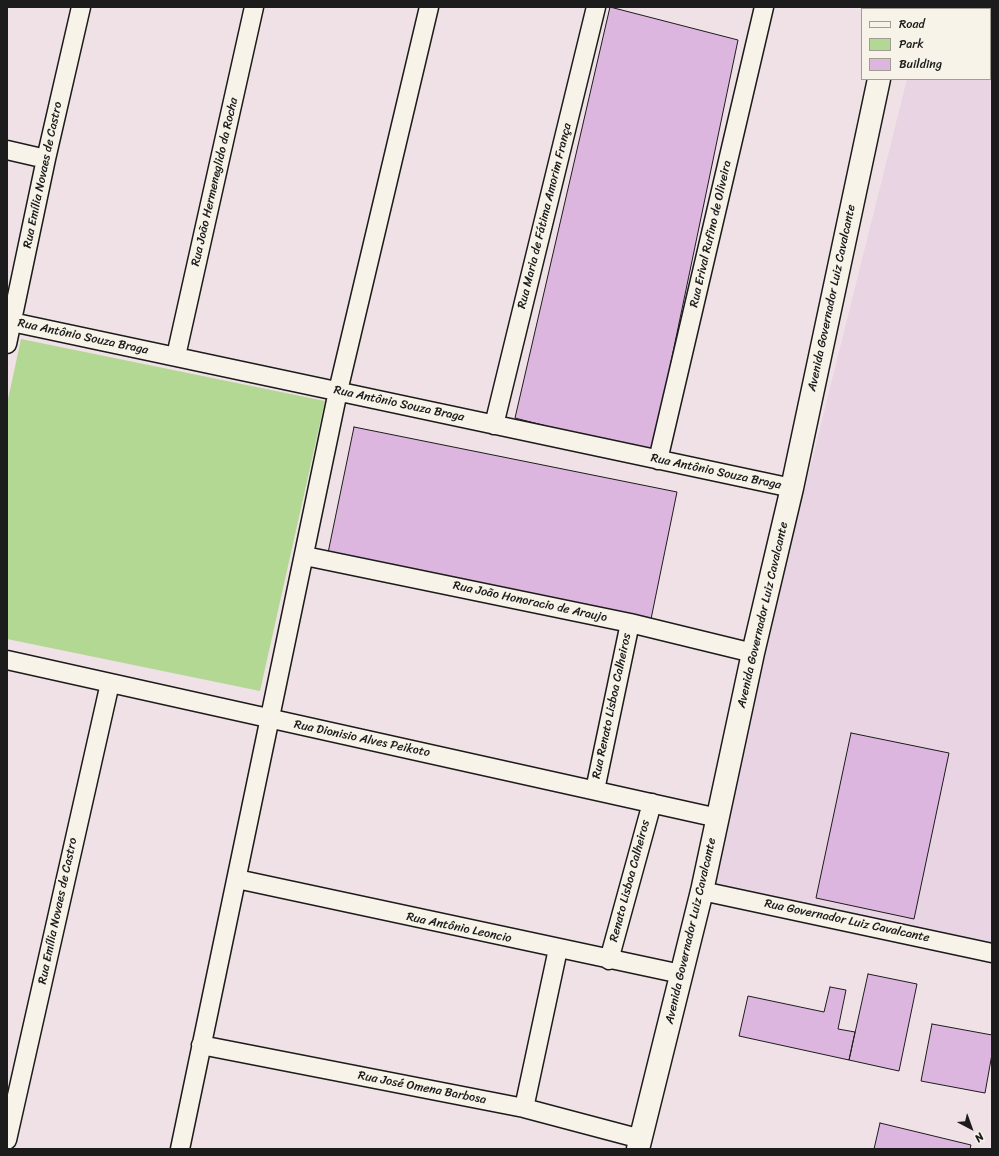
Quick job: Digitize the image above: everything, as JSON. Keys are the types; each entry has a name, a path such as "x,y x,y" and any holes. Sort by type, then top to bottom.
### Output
{"street":[{"name":"Rua Emília Novaes de Castro","path":"7,344 10,322 81,7"},
{"name":"Rua João Hermeneglido da Rocha","path":"176,356 254,7"},
{"path":"180,1149 305,556 338,391 428,7"},
{"name":"Rua Maria de Fátima Amorim França","path":"494,425 596,7"},
{"name":"Rua Erival Rufino de Oliveira","path":"658,460 764,7"},
{"name":"Avenida Governador Luiz Cavalcante","path":"640,1144 702,891 753,653 792,488 879,80"},
{"path":"7,150 46,159"},
{"name":"Rua Antônio Souza Braga","path":"10,322 176,356 792,488"},
{"name":"Rua João Honoracio de Araujo","path":"305,556 630,623 753,653"},
{"name":"Rua Renato Lisboa Calheiros","path":"595,790 630,623"},
{"name":"Rua Dionisio Alves Peikoto","path":"7,660 652,802 718,818"},
{"name":"Rua Emília Novaes de Castro","path":"7,1137 110,683"},
{"name":"Renato Lisboa Calheiros","path":"609,960 652,802"},
{"name":"Rua Antônio Leoncio","path":"237,879 609,960 681,974"},
{"name":"Rua Governador Luiz Cavalcante","path":"702,891 992,952"},
{"path":"524,1108 558,949"},
{"name":"Rua José Omena Barbosa","path":"201,1045 524,1108 640,1144"}],"shaded area":[{"path":"991,44 992,954 706,885 907,80 991,80"}],"green space":[{"path":"21,339 325,401 260,691 7,639 7,404"}],"building":[{"path":"610,7 738,40 652,453 515,418"},
{"path":"354,427 677,492 651,619 328,553"},
{"path":"851,733 949,753 914,919 816,898"},
{"path":"868,974 917,984 899,1071 849,1060"},
{"path":"830,987 846,990 838,1029 855,1032 849,1060 739,1036 748,996 824,1012"},
{"path":"932,1024 992,1035 992,1054 985,1093 921,1081"},
{"path":"880,1123 971,1145 970,1149 874,1149"}]}
